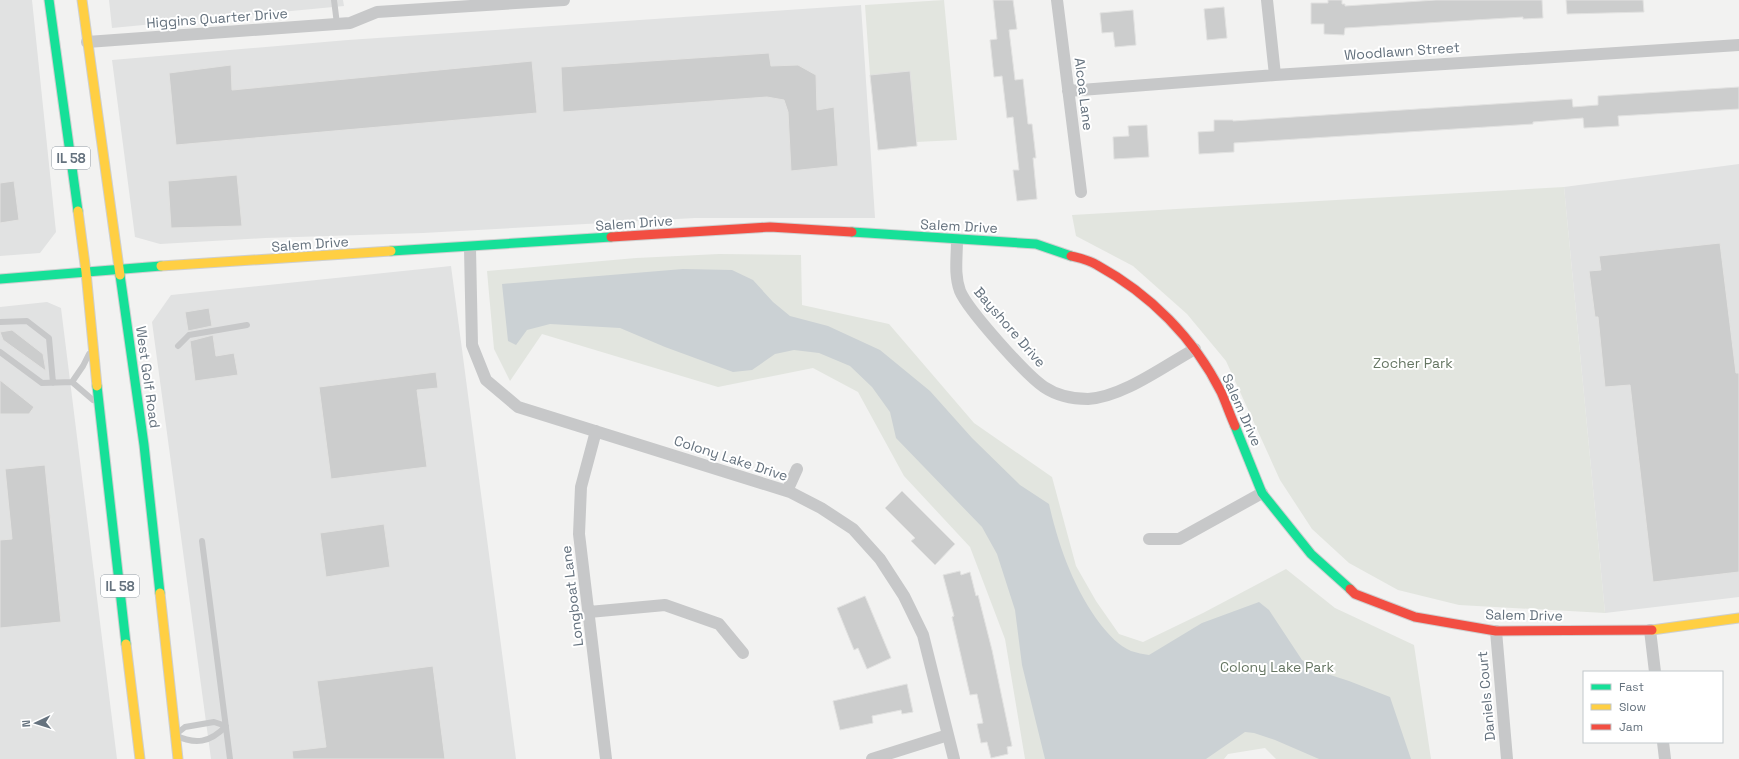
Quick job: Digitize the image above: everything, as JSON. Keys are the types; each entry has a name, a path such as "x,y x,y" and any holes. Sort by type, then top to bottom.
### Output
{"street":[{"name":"IL 58","path":"49,0 86,272 140,759"},
{"name":"West Golf Road","path":"82,0 144,445 178,759"},
{"name":"Higgins Quarter Drive","path":"87,42 337,24 359,20 376,6 564,0"},
{"name":"Alcoa Lane","path":"1057,0 1081,192"},
{"path":"1266,0 1275,75"},
{"name":"Woodlawn Street","path":"1068,91 1275,75 1739,45"},
{"name":"Salem Drive","path":"0,279 119,269 770,228 1036,244 1096,264 1143,295 1175,325 1194,349 1221,392 1262,493 1311,554 1355,594 1415,617 1496,631 1650,630 1739,618"},
{"name":"Bayshore Drive","path":"957,240 956,279 966,301 1031,376 1053,392 1075,398 1087,399 1110,394 1133,384 1194,349"},
{"name":"Colony Lake Drive","path":"470,248 472,345 486,380 518,407 787,491 821,508 853,529 880,559 904,596 923,635 954,759"},
{"name":"Longboat Lane","path":"596,431 581,487 580,534 606,759"},
{"path":"787,491 797,469"},
{"path":"1149,539 1179,539 1262,493"},
{"path":"590,612 665,604 719,624 743,653"},
{"path":"1650,630 1655,671"},
{"name":"Daniels Court","path":"1496,631 1507,759"},
{"path":"872,759 948,734"},
{"path":"1663,743 1665,759"}],"lane":[{"path":"334,0 337,24"},
{"path":"0,322 27,321 49,338 53,383"},
{"path":"178,346 189,335 247,325"},
{"path":"72,382 83,366 93,346"},
{"path":"0,352 42,383 72,382 87,393 100,407"},
{"path":"202,541 230,759"},
{"path":"214,722 226,726 216,737 204,741 188,742 175,734 185,727 200,724 214,722"}],"shaded area":[{"path":"0,0 32,0 56,232 40,253 0,256"},
{"path":"109,0 343,0 344,6 112,28"},
{"path":"861,5 875,218 695,218 423,233 265,238 160,244 135,237 112,60 348,40"},
{"path":"1739,164 1739,597 1605,613 1564,187"},
{"path":"451,266 516,759 211,759 152,322 171,295"},
{"name":"Colony Lake Park","path":"683,269 732,270 753,280 773,302 790,316 828,326 880,350 930,391 972,438 1020,485 1049,504 1063,552 1075,582 1091,611 1101,625 1122,646 1131,651 1149,655 1202,623 1259,602 1269,610 1302,660 1315,670 1390,697 1411,759 1319,759 1275,740 1254,733 1245,732 1206,759 1045,759 1022,665 1015,610 997,554 982,527 896,438 890,412 872,387 850,366 819,353 794,350 775,354 752,370 733,372 665,347 620,328 550,324 527,330 516,345 508,341 502,284"},
{"path":"47,302 61,308 117,759 0,759 0,307"}],"green space":[{"path":"944,0 957,140 916,142 870,75 865,5"},
{"name":"Zocher Park","path":"1564,187 1605,613 1459,605 1398,590 1349,563 1312,529 1280,480 1226,361 1187,314 1133,266 1076,236 1072,215"},
{"name":"Colony Lake Park","path":"719,254 801,255 802,305 889,324 974,423 1052,477 1076,566 1096,601 1119,634 1143,642 1203,613 1286,569 1335,608 1414,645 1431,759 1276,759 1265,748 1228,754 1224,759 1025,759 1005,639 970,547 904,476 858,392 813,368 718,387 542,334 510,381 494,349 487,271 636,258"}],"building":[{"path":"993,0 1013,0 1017,29 1009,30 1015,80 1023,79 1028,124 1032,124 1036,158 1033,158 1037,199 1017,201 1013,170 1019,170 1013,117 1007,118 1002,76 994,77 990,40 997,39"},
{"path":"1328,0 1342,0 1342,4 1345,4 1345,6 1436,0 1542,0 1543,18 1523,19 1523,17 1345,28 1344,35 1324,34 1324,24 1311,24 1311,3 1328,3"},
{"path":"1566,0 1643,0 1644,12 1567,14"},
{"path":"1224,7 1227,38 1207,40 1204,9"},
{"path":"1133,10 1136,45 1115,47 1113,32 1102,33 1100,13"},
{"path":"769,53 771,66 798,65 816,75 817,110 834,107 838,166 791,171 788,112 784,100 767,97 563,112 561,67"},
{"path":"532,61 537,113 176,145 169,73 231,65 232,90"},
{"path":"910,71 917,146 878,150 870,75"},
{"path":"1739,87 1739,109 1618,116 1619,126 1584,128 1583,118 1533,122 1533,124 1234,143 1234,152 1199,154 1198,132 1214,131 1214,120 1233,121 1572,99 1573,107 1598,105 1598,96"},
{"path":"1147,125 1149,157 1114,159 1113,137 1129,136 1128,126"},
{"path":"237,175 242,226 171,228 168,181"},
{"path":"14,181 19,220 0,223 0,183"},
{"path":"1720,243 1736,373 1739,373 1739,572 1653,582 1630,385 1605,387 1598,317 1595,317 1589,271 1601,270 1599,256"},
{"path":"209,308 212,326 188,331 185,312"},
{"path":"12,330 43,354 46,371 3,340 0,332"},
{"path":"213,335 216,356 234,353 238,375 195,381 190,341"},
{"path":"436,372 438,388 417,390 427,467 331,479 319,387"},
{"path":"0,380 34,407 29,414 0,414"},
{"path":"45,465 61,622 0,628 0,540 12,539 5,469"},
{"path":"902,491 955,544 935,565 911,541 915,538 885,508"},
{"path":"384,524 390,567 326,577 320,533"},
{"path":"960,571 961,575 970,572 976,596 978,595 992,650 1012,746 1007,747 1008,754 991,758 987,742 981,743 977,724 983,723 977,694 970,695 952,617 954,616 943,575"},
{"path":"865,596 891,658 867,669 858,648 854,650 837,608"},
{"path":"433,666 445,759 293,759 292,751 326,747 317,681"},
{"path":"907,684 913,712 902,714 901,710 872,716 873,723 840,730 833,701"}],"traffic: fast":[{"path":"49,0 78,211"},
{"path":"852,232 1036,244 1071,256"},
{"path":"391,251 611,237"},
{"path":"0,279 161,266"},
{"path":"120,275 144,445 160,593"},
{"path":"97,386 126,644"},
{"path":"1235,426 1262,493 1311,554 1350,589"}],"traffic: slow":[{"path":"82,0 120,275"},
{"path":"78,211 86,272 97,386"},
{"path":"161,266 391,251"},
{"path":"160,593 178,759"},
{"path":"1652,630 1739,618"},
{"path":"126,644 140,759"}],"traffic: jam":[{"path":"611,237 770,227 852,232"},
{"path":"1071,256 1084,259 1097,265 1135,289 1169,319 1198,353 1210,372 1221,392 1235,426"},
{"path":"1350,589 1355,594 1415,617 1496,631 1652,630"}]}
